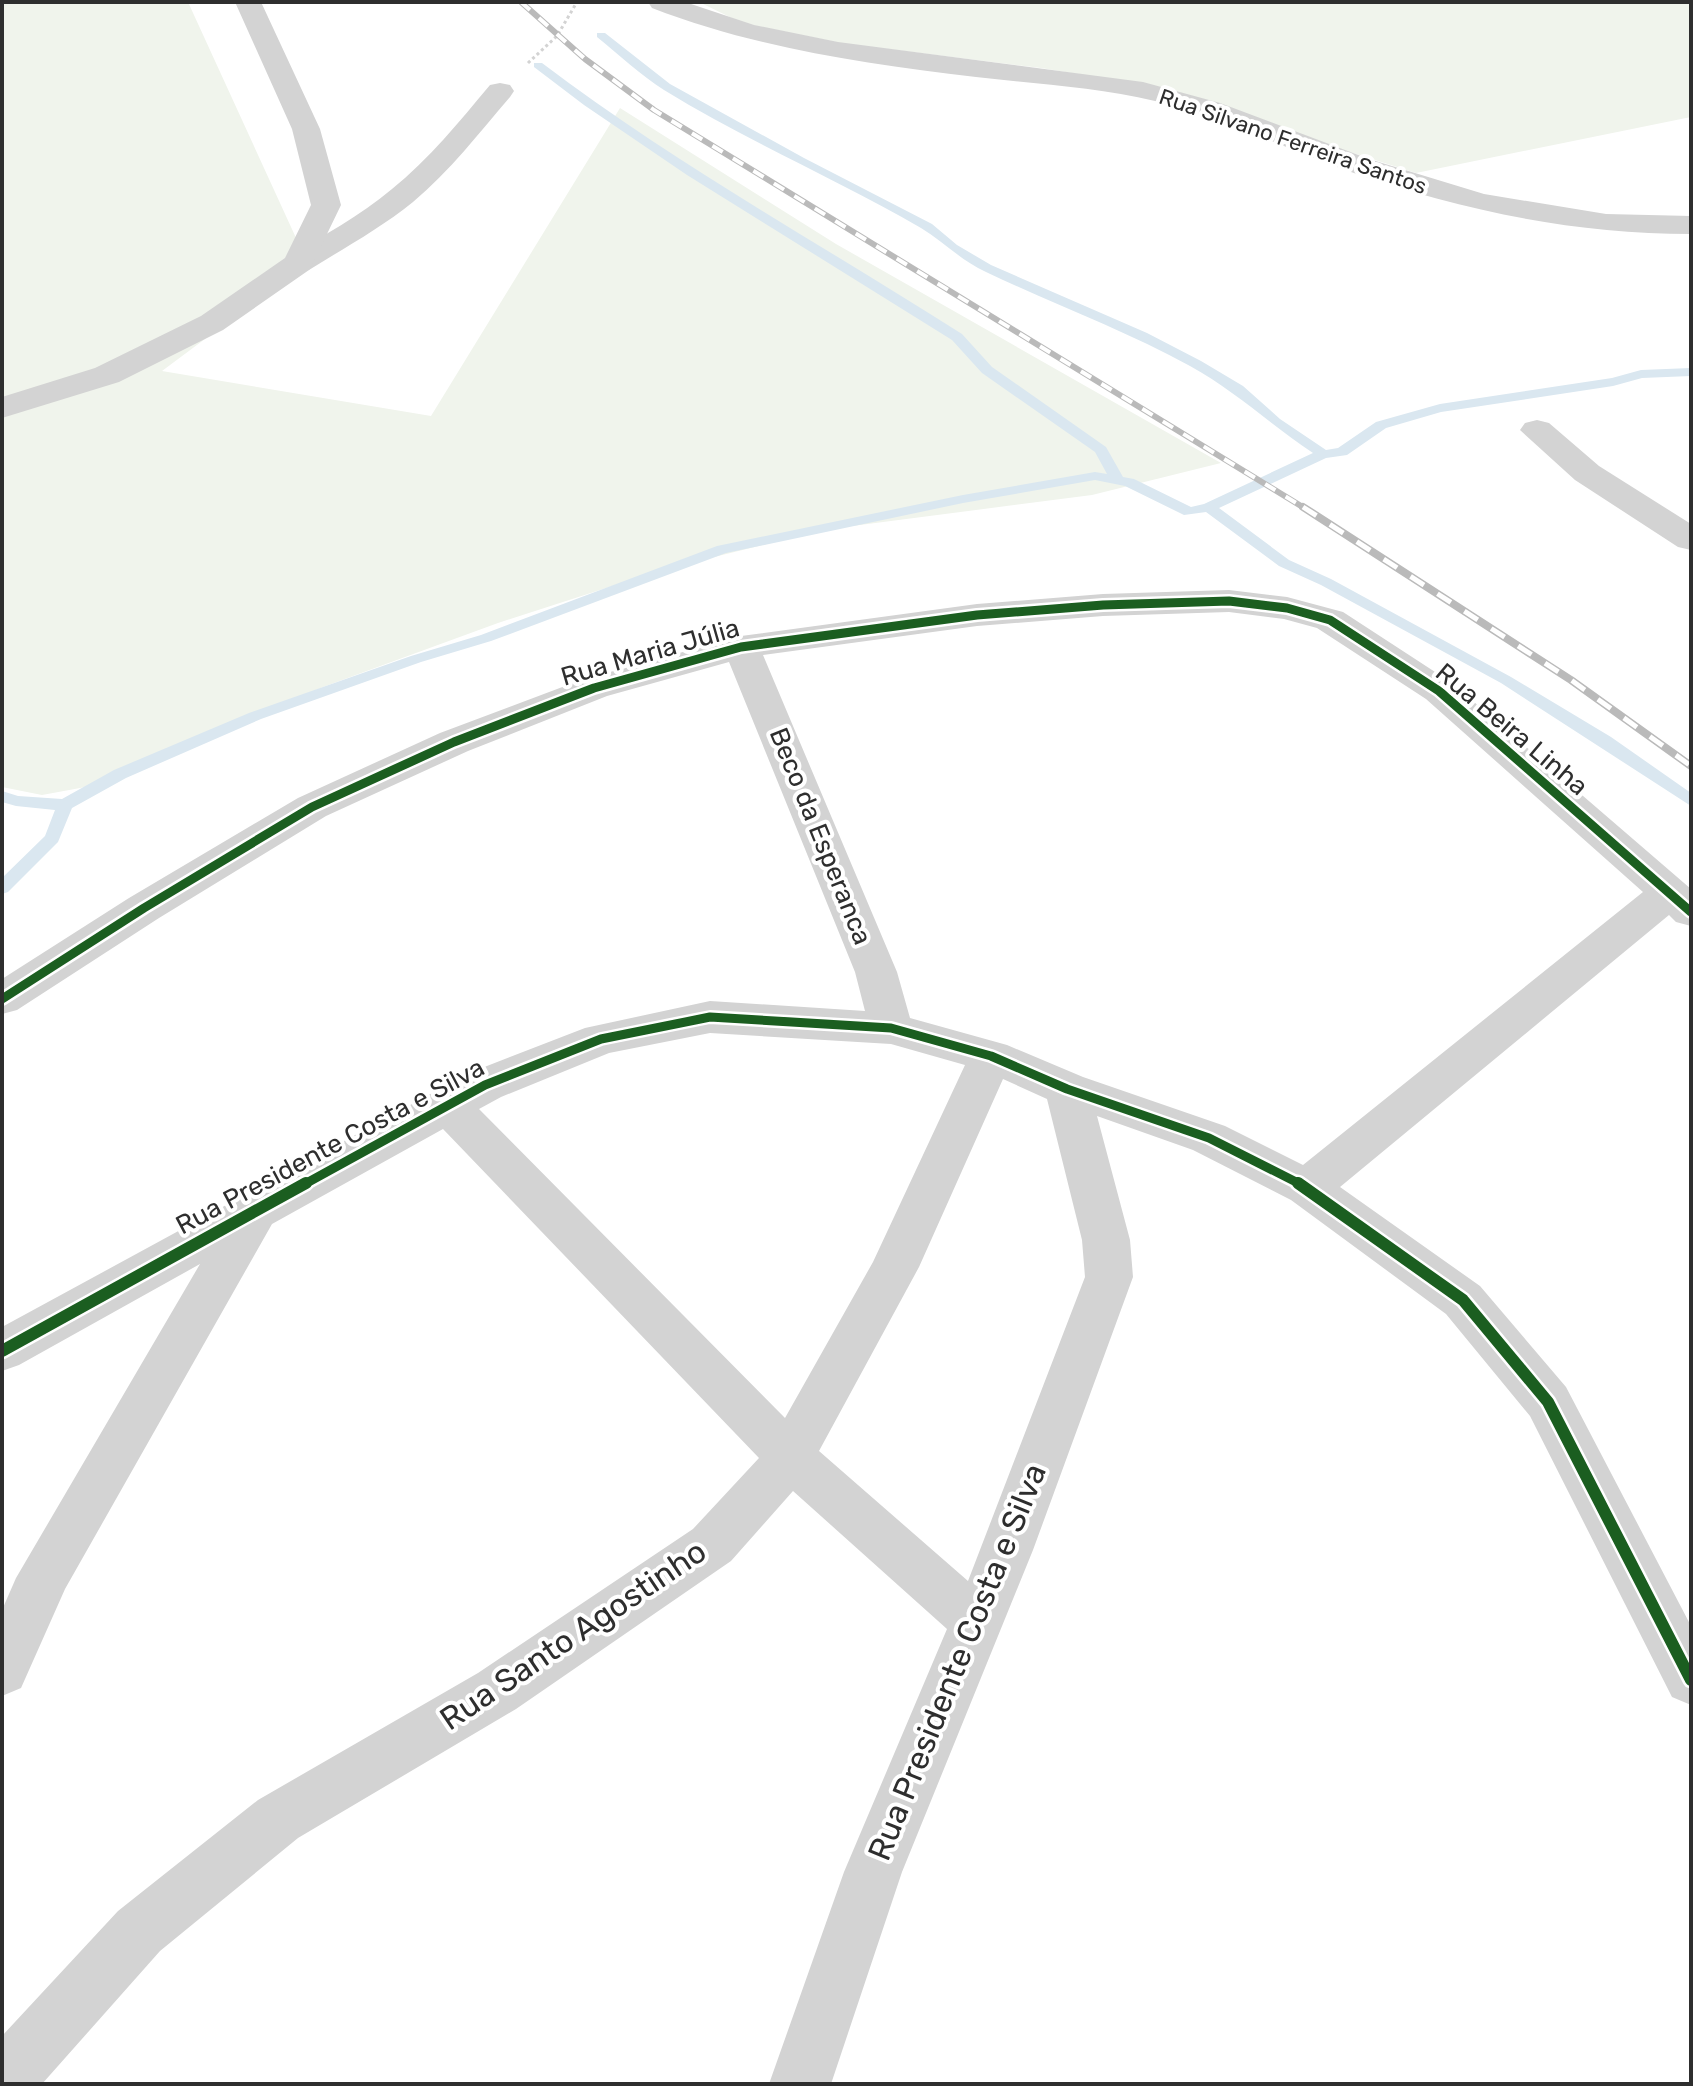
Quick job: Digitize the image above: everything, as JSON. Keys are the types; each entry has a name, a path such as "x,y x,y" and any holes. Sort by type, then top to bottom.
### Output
{"street":[{"path":"248,2 306,129 326,205 298,263"},
{"name":"Rua Silvano Ferreira Santos","path":"661,2 689,14 751,32 867,53 1092,82 1160,95 1241,119 1359,165 1424,186 1524,212 1594,222 1691,225"},
{"path":"2,408 107,375 212,323 414,186 452,149 500,91"},
{"path":"1537,430 1587,473 1691,539"},
{"name":"Rua Maria Júlia","path":"2,999 144,908 312,807 454,742 594,688 741,647 963,617 1103,605 1229,601 1287,608"},
{"name":"Rua Beira Linha","path":"1287,608 1330,620 1439,691 1680,902"},
{"name":"Beco da Esperanca","path":"741,647 876,972 891,1028"},
{"path":"1307,1188 1680,902"},
{"name":"Rua Presidente Costa e Silva","path":"2,1351 485,1085 601,1039 710,1017 891,1028 991,1056 1067,1089 1209,1138 1307,1188 1463,1300 1548,1402 1691,1680"},
{"name":"Rua Santo Agostinho","path":"2,2082 139,1931 278,1819 497,1691 712,1545 789,1456 895,1267 991,1056"},
{"name":"Rua Presidente Costa e Silva","path":"800,2084 873,1872 977,1622 1109,1277 1106,1240 1067,1089"},
{"path":"448,1105 789,1456 977,1622"},
{"path":"2,1671 43,1578 255,1212"}],"path":[{"path":"557,36 577,2"}],"shaded area":[{"path":"2,2 188,2 302,251 264,295 162,371 431,416 620,108 836,244 1221,463 1092,495 829,529 665,569 498,623 323,687 177,746 91,786 42,795 2,787"},
{"path":"699,2 1691,2 1691,117 1416,173 1132,83 1041,68 841,43 742,23"}],"waterway":[{"path":"601,35 666,86 800,161 928,227 953,248 987,268 1142,336 1196,364 1238,389 1275,422 1323,454"},
{"path":"538,65 691,173 957,337 987,370 1101,450 1117,479"},
{"path":"1323,454 1342,452 1381,425 1440,408 1613,382 1641,374 1691,372"},
{"path":"1209,507 1323,454"},
{"path":"65,805 120,774 255,716 416,659 486,638 722,549 963,499 1095,476 1129,482 1189,512 1209,507"},
{"path":"1209,507 1284,563 1326,582 1506,680 1605,741 1691,801"},
{"path":"2,796 16,801 65,805"},
{"path":"2,888 52,838 65,805"}],"railway":[{"path":"521,2 585,59 654,110 1306,509"},
{"path":"1303,507 1571,680 1691,766"}],"cycle path":[{"path":"2,999 144,908 312,807 454,742 594,688 741,647 977,615 1103,605 1229,601 1287,608 1330,620 1439,691 1691,912"},
{"path":"2,1351 485,1085 601,1039 710,1017 891,1028 991,1056 1067,1089 1209,1138 1307,1188 1463,1300 1548,1402 1691,1680"}]}
